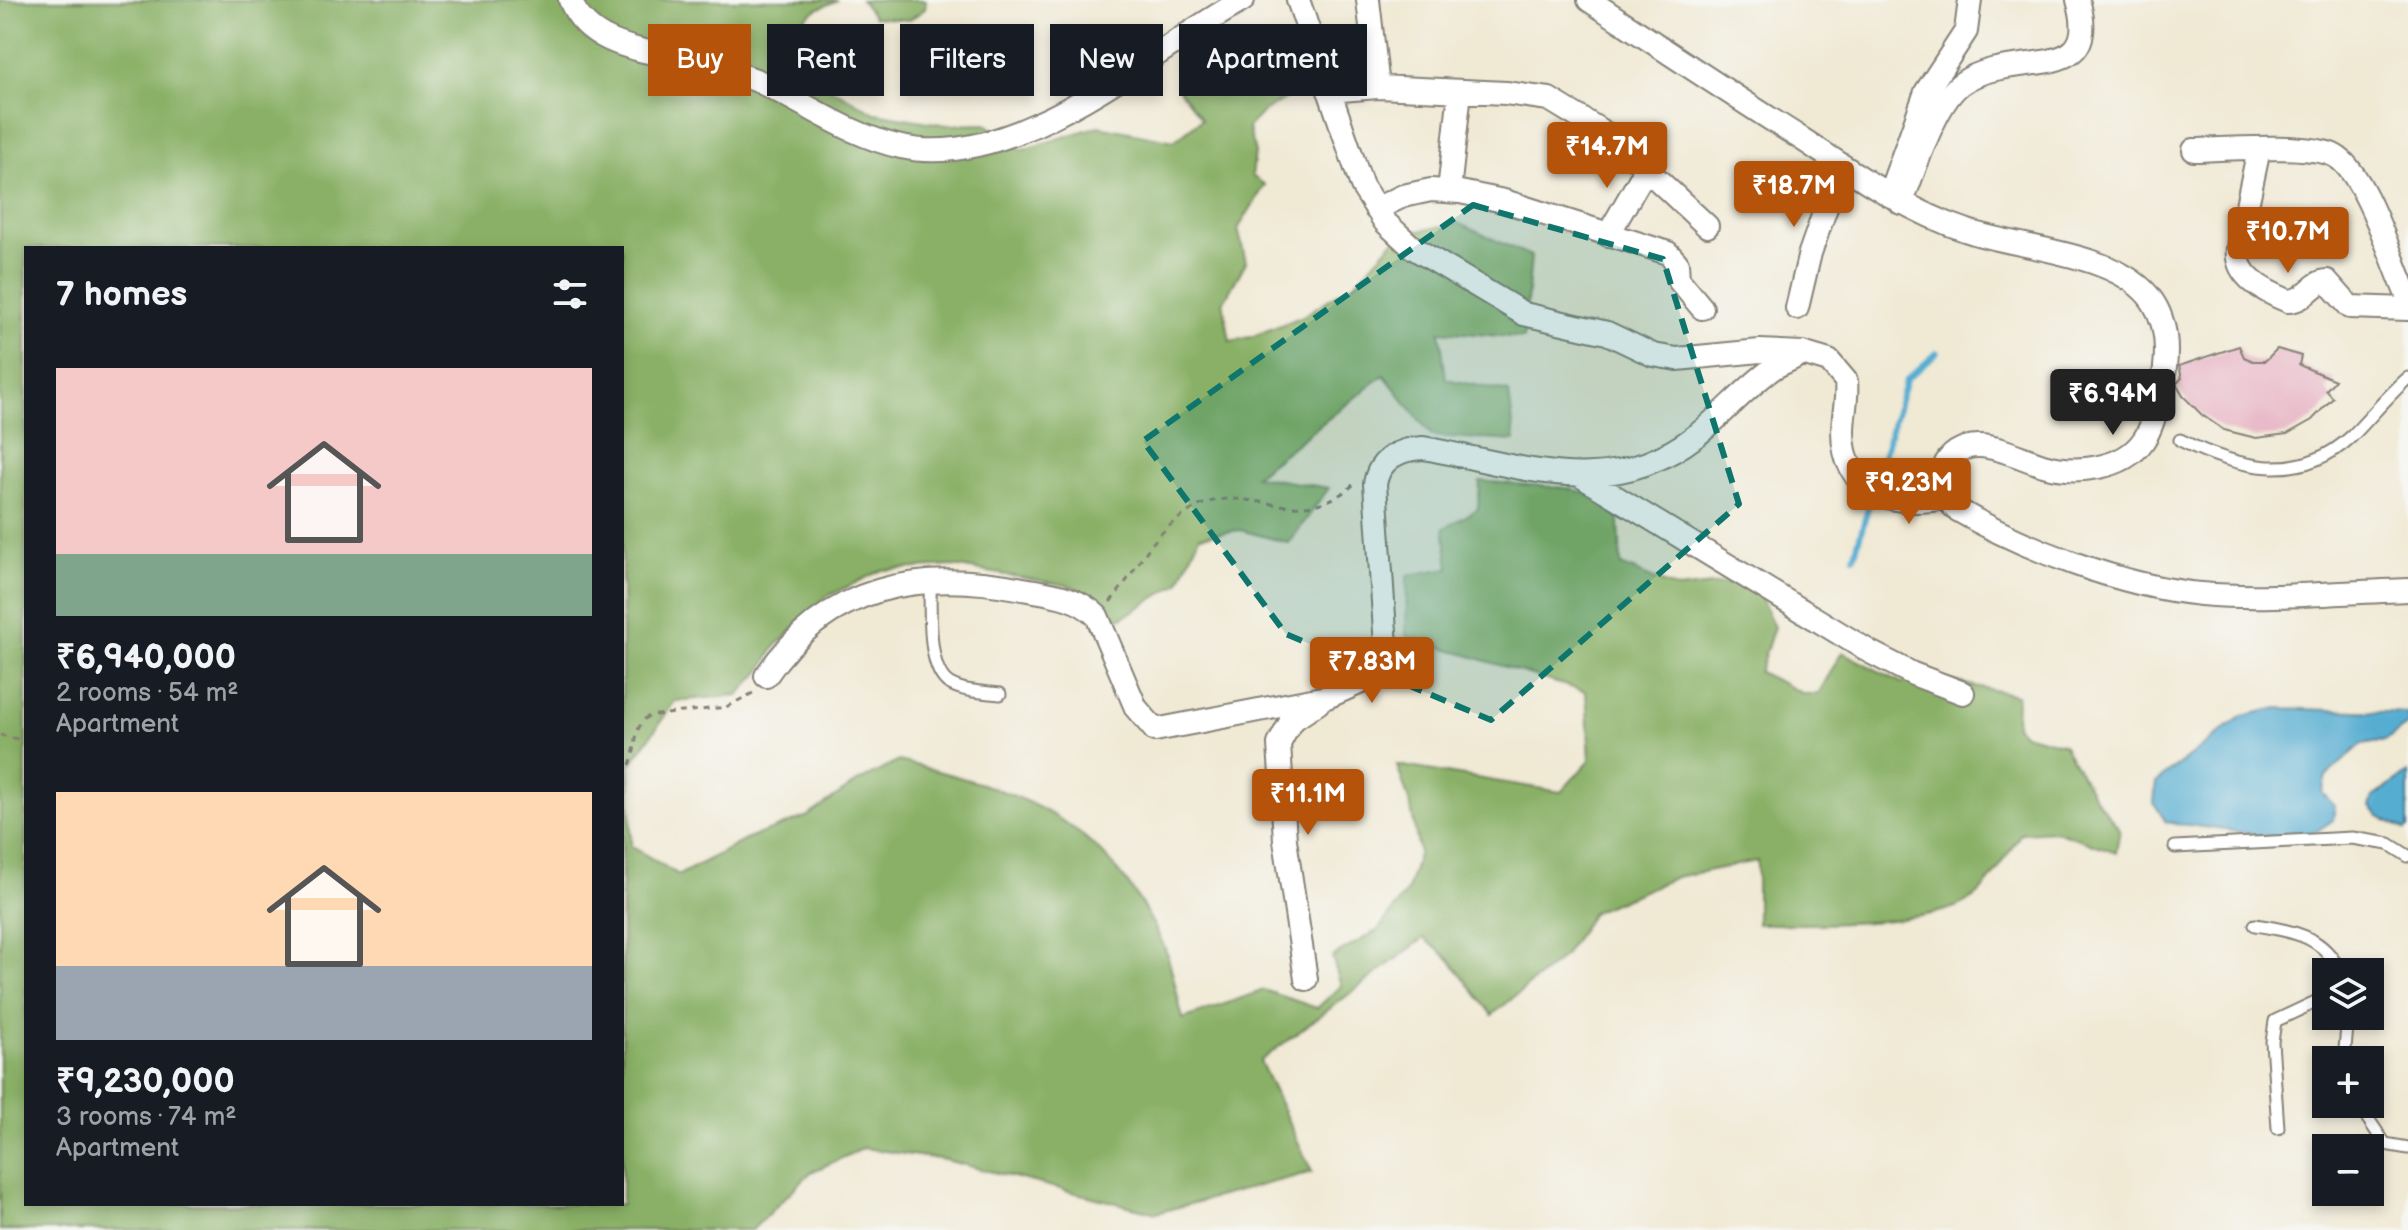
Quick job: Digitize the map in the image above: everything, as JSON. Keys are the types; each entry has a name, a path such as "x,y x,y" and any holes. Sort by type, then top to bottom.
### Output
{"street":[{"path":"570,0 592,32 615,42 755,80 864,135 900,147 928,151 997,141 1046,123 1243,0"},
{"path":"1298,0 1306,24"},
{"path":"1368,0 1378,87"},
{"path":"1589,0 1895,199 1966,231 2086,262 2133,281 2155,304 2166,338 2166,362 2147,435 2135,450 2115,462 2070,470 1993,449 1965,448 1955,454 1943,470 1940,478 1944,498"},
{"path":"1895,199 1926,92 1966,31 1970,0"},
{"path":"1895,199 1945,102 1961,84 1978,74 2066,56 2079,49 2085,35 2078,0"},
{"path":"1367,88 1460,91 1549,99 1580,114 1613,138 1707,226"},
{"path":"1449,191 1460,91"},
{"path":"1331,96 1362,186 1376,209 1412,247 1524,314 1607,333 1665,358 1760,351 1802,353 1829,361 1841,371 1846,381 1845,453 1871,489 1898,502 1944,498 1972,518 2102,572 2155,588 2204,594 2408,590"},
{"path":"2194,150 2259,149 2334,155 2354,172 2408,297"},
{"path":"2259,149 2238,248 2240,271 2288,301 2302,298 2317,283 2327,281 2350,307 2408,309"},
{"path":"1797,308 1810,253 1841,165"},
{"path":"1608,235 1646,169"},
{"path":"1376,209 1403,196 1449,191 1504,201 1668,253 1677,263 1678,279 1702,308"},
{"path":"1353,485 1377,473 1388,459 1411,449 1423,448 1528,470 1581,476 1646,466 1697,436 1776,366 1802,353"},
{"path":"766,676 787,645 843,604 889,586 930,581 983,581 1078,601 1097,616 1136,708 1155,730 1327,697 1368,682 1385,658 1375,506 1377,473"},
{"path":"1581,476 1870,652 1913,674 1963,693"},
{"path":"1306,979 1285,840 1279,744 1291,721 1327,697"}],"lane":[{"path":"2180,440 2246,466 2286,468 2323,455 2349,439 2408,378"},
{"path":"930,581 937,669 947,683 963,689 1000,694"},
{"path":"2175,847 2352,838 2389,844 2408,856"},
{"path":"2255,925 2314,939 2333,958"},
{"path":"2278,1128 2272,1042 2275,1021 2312,1004"},
{"path":"2367,1118 2385,1144 2408,1148"}],"path":[{"path":"1097,616 1113,600 1148,544 1197,506 1242,498 1286,508 1323,503 1341,496 1353,485"},
{"path":"624,772 633,763 641,721 649,716 726,707 749,697 766,676"},
{"path":"0,735 24,741"}],"highlighted area":[{"path":"1473,205 1663,259 1739,504 1491,720 1286,634 1143,441"}],"green space":[{"path":"0,0 838,0 817,9 797,24 767,24 767,96 845,96 875,113 947,125 986,124 1022,150 1099,126 1174,141 1202,119 1184,96 1290,96 1263,112 1248,127 1255,153 1252,176 1265,185 1238,229 1246,262 1223,303 1230,341 1251,337 1303,316 1356,282 1399,235 1458,223 1531,256 1524,338 1440,331 1446,379 1509,392 1515,441 1432,436 1384,375 1255,476 1329,488 1289,543 1240,530 1200,536 1179,583 1123,617 1108,621 1095,598 1071,586 953,566 882,570 826,597 775,647 760,672 738,695 675,701 630,766 631,846 679,875 749,838 808,816 857,782 899,761 985,785 1022,799 1086,838 1113,865 1139,900 1162,942 1183,1019 1264,990 1317,1008 1341,986 1332,957 1378,930 1407,891 1419,852 1411,807 1397,765 1561,792 1590,760 1586,692 1406,636 1407,575 1449,568 1444,528 1478,509 1480,481 1566,488 1618,500 1621,565 1678,589 1753,580 1774,627 1759,672 1804,694 1818,694 1842,652 1902,683 1932,677 2017,695 2016,726 2024,734 2063,744 2097,801 2120,829 2116,852 2056,831 2021,833 1979,893 1961,904 1937,913 1874,922 1757,924 1757,861 1676,877 1593,912 1563,957 1492,1015 1450,960 1424,938 1260,1061 1312,1172 1156,1213 945,1160 864,1148 811,1172 752,1230 0,1230"},
{"path":"861,0 926,0 925,9 909,20 874,17"}],"water":[{"path":"2278,708 2408,713 2408,724 2386,740 2362,744 2326,776 2322,793 2335,806 2333,820 2313,834 2284,838 2166,822 2154,803 2156,782 2242,716"},
{"path":"2408,773 2408,828 2405,830 2379,816 2370,807 2373,797"}],"building":[{"path":"2239,346 2244,357 2253,361 2265,361 2277,349 2301,356 2299,365 2335,380 2326,390 2333,398 2312,420 2287,434 2256,438 2224,430 2202,415 2183,396 2176,384 2182,378 2179,366"}],"waterway":[{"path":"1875,484 1906,380 1937,353"},
{"path":"1854,557 1872,494"}]}
